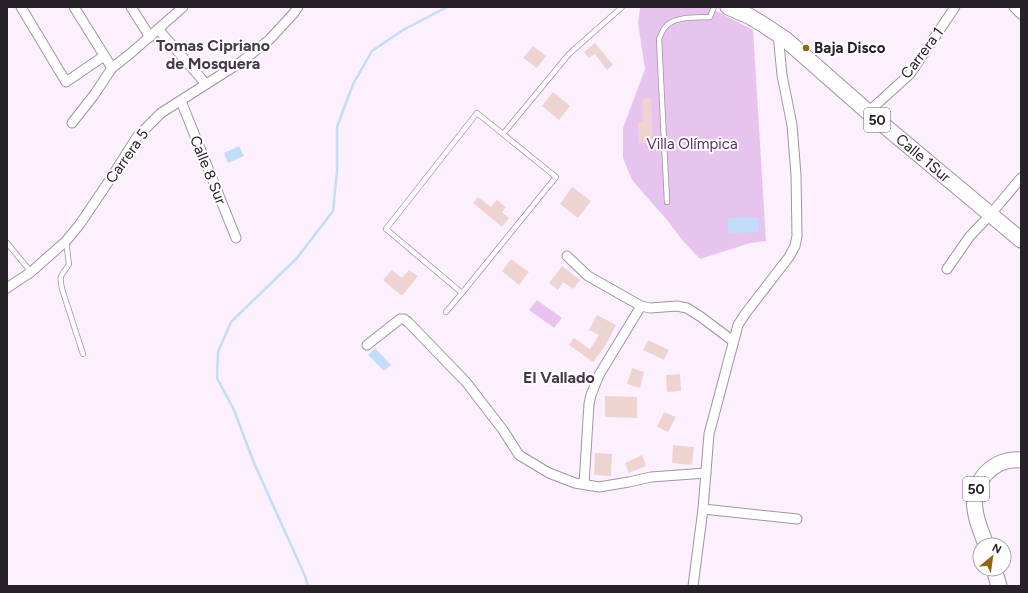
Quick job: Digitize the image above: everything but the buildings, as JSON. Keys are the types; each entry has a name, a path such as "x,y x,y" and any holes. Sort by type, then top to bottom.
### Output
{"highway":[{"name":"Calle 1Sur","path":"728,7 752,12 868,112 1021,240"},
{"name":"50","path":"983,537 974,508 976,490 983,476 994,466 1016,459 1021,460"}],"street":[{"path":"21,7 66,82 104,56"},
{"path":"74,7 112,68"},
{"path":"131,7 150,37"},
{"path":"72,123 94,95 112,68 150,37 183,7"},
{"name":"Carrera 5","path":"7,288 31,272 66,241 80,224 137,137 161,113 241,62 269,40 294,14 298,7"},
{"name":"Carrera 1","path":"868,112 910,74 956,7"},
{"path":"1014,7 1021,14"},
{"path":"158,29 206,84"},
{"path":"693,586 703,509 709,434 733,341 738,325 749,308 789,257 795,246 797,236 796,175 792,125 782,75 778,34"},
{"name":"Calle 8 Sur","path":"180,101 236,238"},
{"path":"947,269 970,236 1021,178"},
{"path":"567,256 588,276 641,306 650,308 677,306 687,308 733,341"},
{"path":"584,484 591,395 599,375 641,306"},
{"path":"367,344 400,319 404,319 466,382 503,430 519,455 549,473 575,483 599,487 651,477 706,473"},
{"path":"703,509 797,519"}],"lane":[{"path":"503,134 569,54 622,7"},
{"path":"667,202 659,39 666,26 672,22 680,19 710,17 714,7"},
{"path":"446,312 462,293 556,177 477,114 386,229 462,293"},
{"path":"66,241 69,264 61,274 60,278 62,289 83,354"},
{"path":"7,243 31,272"}],"green space":[{"name":"Villa Olímpica","path":"640,7 711,7 753,30 766,241 750,243 700,259 632,180 623,158 623,128 645,69 638,23"},
{"path":"537,300 562,318 554,328 529,310"}],"water":[{"path":"239,146 244,156 228,163 224,153"},
{"path":"758,217 759,232 728,233 728,218"},
{"path":"375,348 391,365 384,371 368,355"}],"waterway":[{"path":"308,586 305,576 254,463 234,410 217,378 218,352 231,322 297,258 333,211 337,171 337,127 353,84 372,51 403,30 447,7"}],"place":[{"name":"Baja Disco","path":"806,48"}],"district":[{"name":"Tomas Cipriano de Mosquera","path":"213,54"},
{"name":"El Vallado","path":"559,377"}]}
